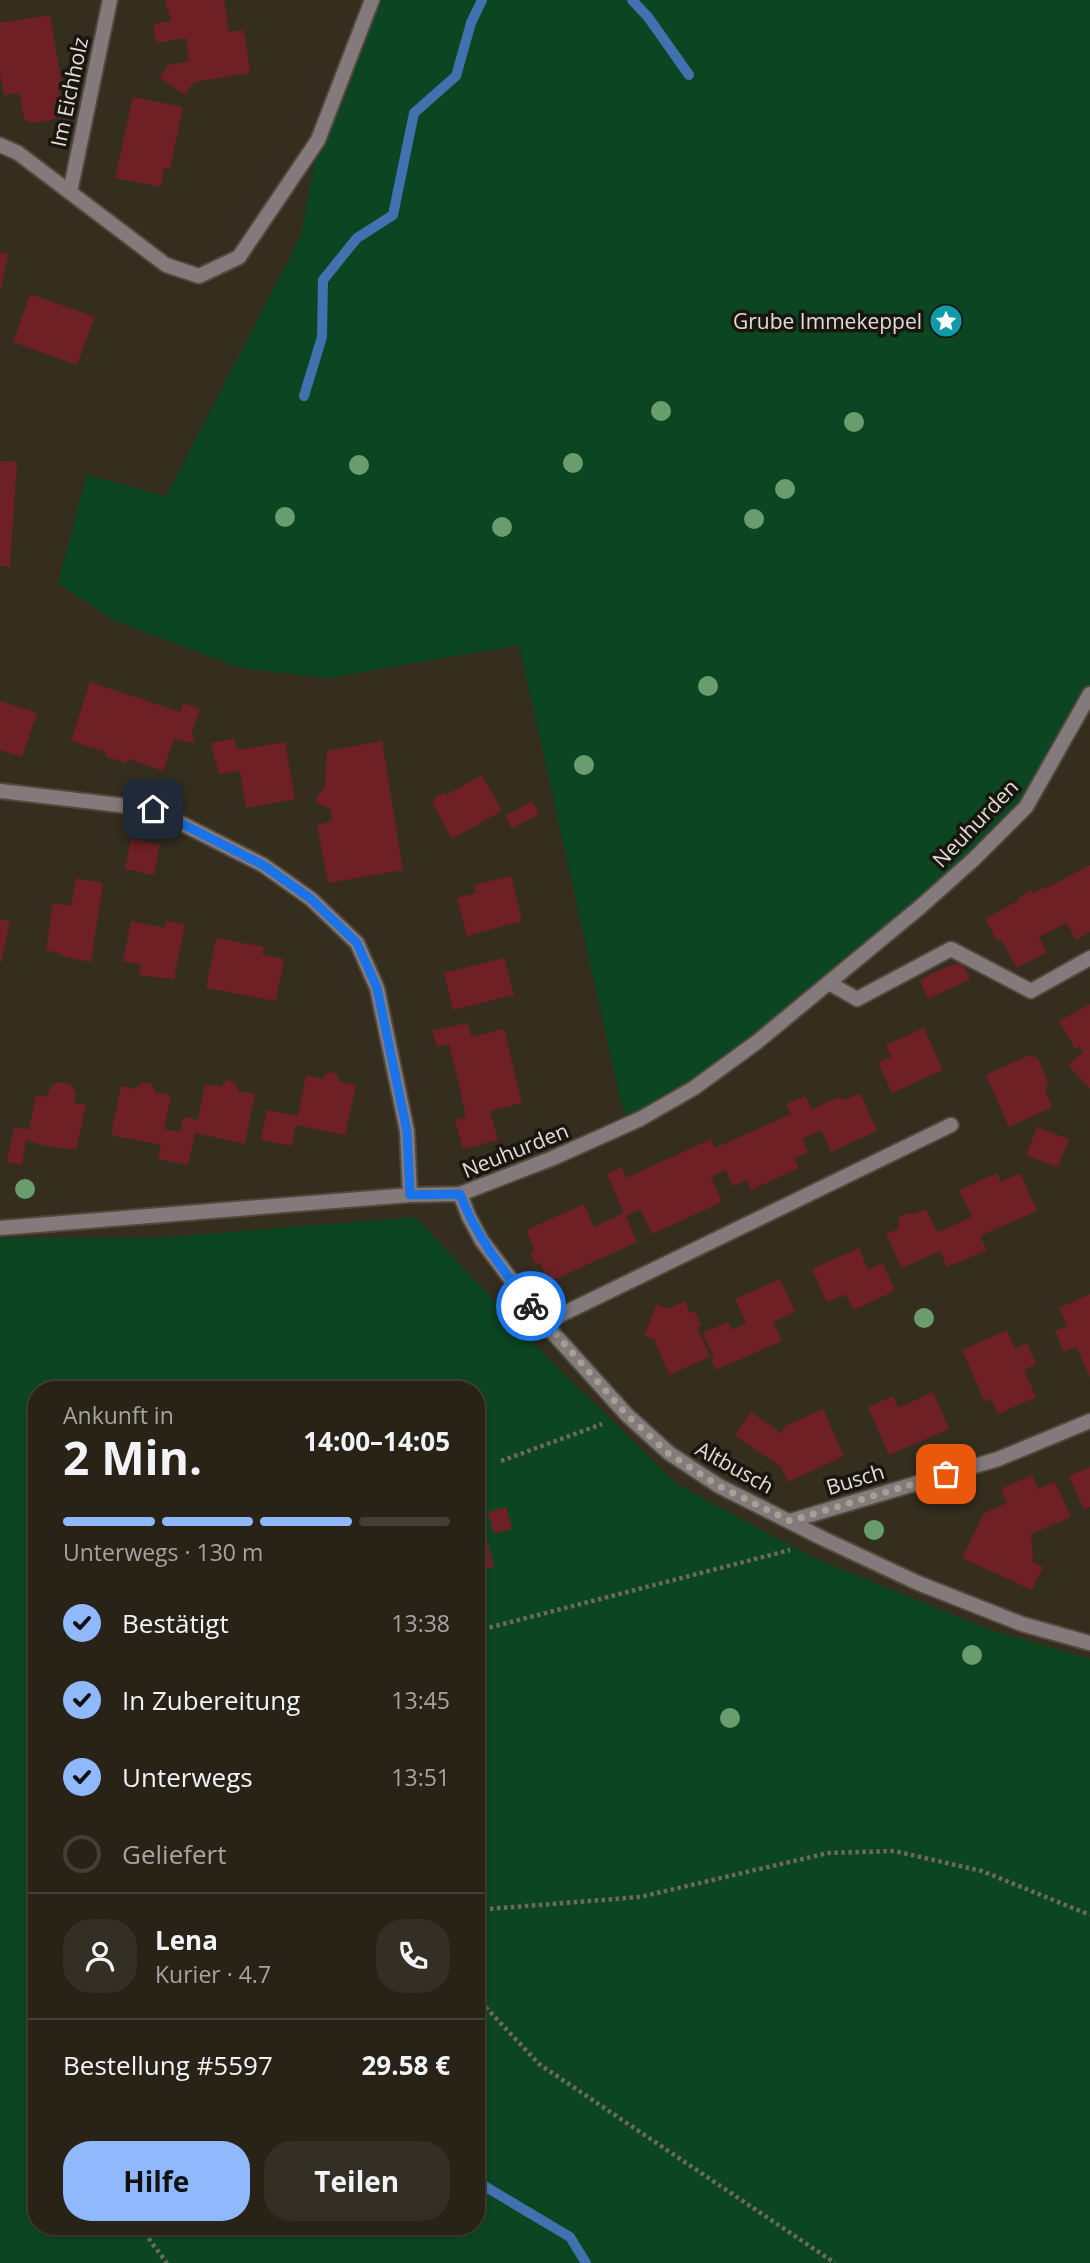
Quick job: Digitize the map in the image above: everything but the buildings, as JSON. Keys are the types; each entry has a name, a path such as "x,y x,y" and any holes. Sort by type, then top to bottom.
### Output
{"street":[{"name":"Im Eichholz","path":"70,192 110,0"},
{"path":"0,145 18,153 166,265 199,276 239,257 318,140 372,0"},
{"name":"Neuhurden","path":"0,1228 410,1195 460,1194 553,1158 640,1119 694,1088 757,1042 974,859 1026,807 1090,694"},
{"path":"0,792 153,809 263,865 311,899 357,943 377,988 407,1131 410,1195"},
{"path":"829,983 857,999 951,949 1031,991 1090,958"},
{"path":"544,1323 951,1125"},
{"name":"Altbusch","path":"460,1194 482,1241 544,1323 627,1415 668,1453 719,1486 918,1583 1022,1624 1090,1643"},
{"name":"Busch","path":"790,1521 998,1459 1090,1421"}],"path":[{"path":"501,1461 627,1415"},
{"path":"485,1629 766,1557 824,1539"},
{"path":"485,1909 640,1897 828,1853 894,1851 982,1871 1090,1916"},
{"path":"485,2007 539,2064 835,2263"},
{"path":"146,2235 167,2263"}],"green space":[{"path":"375,0 1090,0 1090,694 1026,807 757,1042 629,1125 620,1098 519,645 329,678 240,668 113,620 58,583 87,475 166,496 300,238 319,141"},
{"path":"415,1217 555,1365 678,1485 814,1558 991,1630 1090,1659 1090,2263 0,2263 0,1238 157,1238"}],"waterway":[{"path":"304,396 322,337 323,280 357,238 393,215 414,113 456,76 471,23 482,0"},
{"path":"632,0 648,17 689,75"},
{"path":"485,2186 570,2237 586,2263"}],"way so far":[{"path":"531,1306 627,1415 668,1453 719,1486 790,1521 946,1474"}],"place":[{"name":"Grube Immekeppel","path":"946,321"}],"route":[{"path":"153,809 263,865 311,899 357,943 377,988 407,1131 410,1195 460,1194 482,1241 531,1306"}]}
